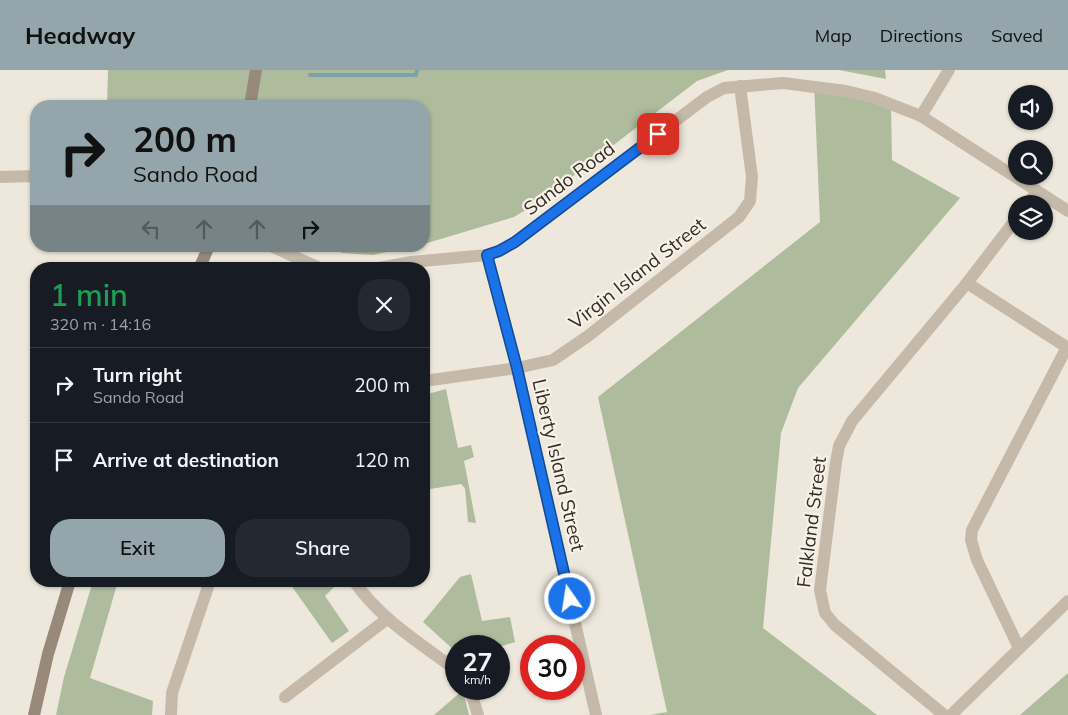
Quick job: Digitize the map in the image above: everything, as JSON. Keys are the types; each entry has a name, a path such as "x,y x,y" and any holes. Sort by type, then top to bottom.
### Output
{"main road":[{"path":"251,100 256,70"},
{"path":"34,715 48,654 68,587"}],"street":[{"path":"921,116 949,70"},
{"name":"Sando Road","path":"411,262 487,255 499,251 515,242 707,97 724,88 740,86 762,86 783,83 846,91 875,98 921,116 1068,211"},
{"name":"Virgin Island Street","path":"430,380 517,368 553,360 588,336 739,217 750,201 752,177 740,86"},
{"path":"0,177 30,176"},
{"path":"1034,195 1037,191"},
{"name":"Falkland Street","path":"944,715 835,626 825,613 820,590 839,446 852,421 967,283 1008,229"},
{"path":"284,252 306,262"},
{"name":"Liberty Island Street","path":"487,255 517,368 596,715"},
{"path":"967,283 1068,348 972,530 971,540 977,560 1019,648"},
{"path":"171,715 172,692 208,587"},
{"path":"358,587 387,619 445,662"},
{"path":"951,715 1068,601"},
{"path":"285,697 387,619"},
{"path":"473,700 478,715"}],"green space":[{"path":"108,70 728,70 697,81 542,200 514,217 430,242 430,100 107,100"},
{"path":"839,70 885,70 886,79"},
{"path":"814,83 891,107 892,160 960,198 798,388 781,433 763,628 877,715 650,715 667,712 598,397 820,222"},
{"path":"340,252 387,252 373,255"},
{"path":"446,389 458,448 471,445 474,457 464,461 476,523 468,522 465,488 461,484 430,489 430,393"},
{"path":"471,574 482,621 510,617 515,642 510,644 510,635 445,635 445,642 423,622 460,577"},
{"path":"91,587 116,587 90,678 153,701 152,715 56,715 64,677"},
{"path":"292,587 334,587 325,596 349,631 332,643"},
{"path":"1068,673 1068,715 1020,715"},
{"path":"451,700 465,700 469,715 434,715"}],"waterway":[{"path":"310,75 416,75 417,70"}],"route":[{"path":"570,599 517,368 487,255 515,242 658,134"}]}
